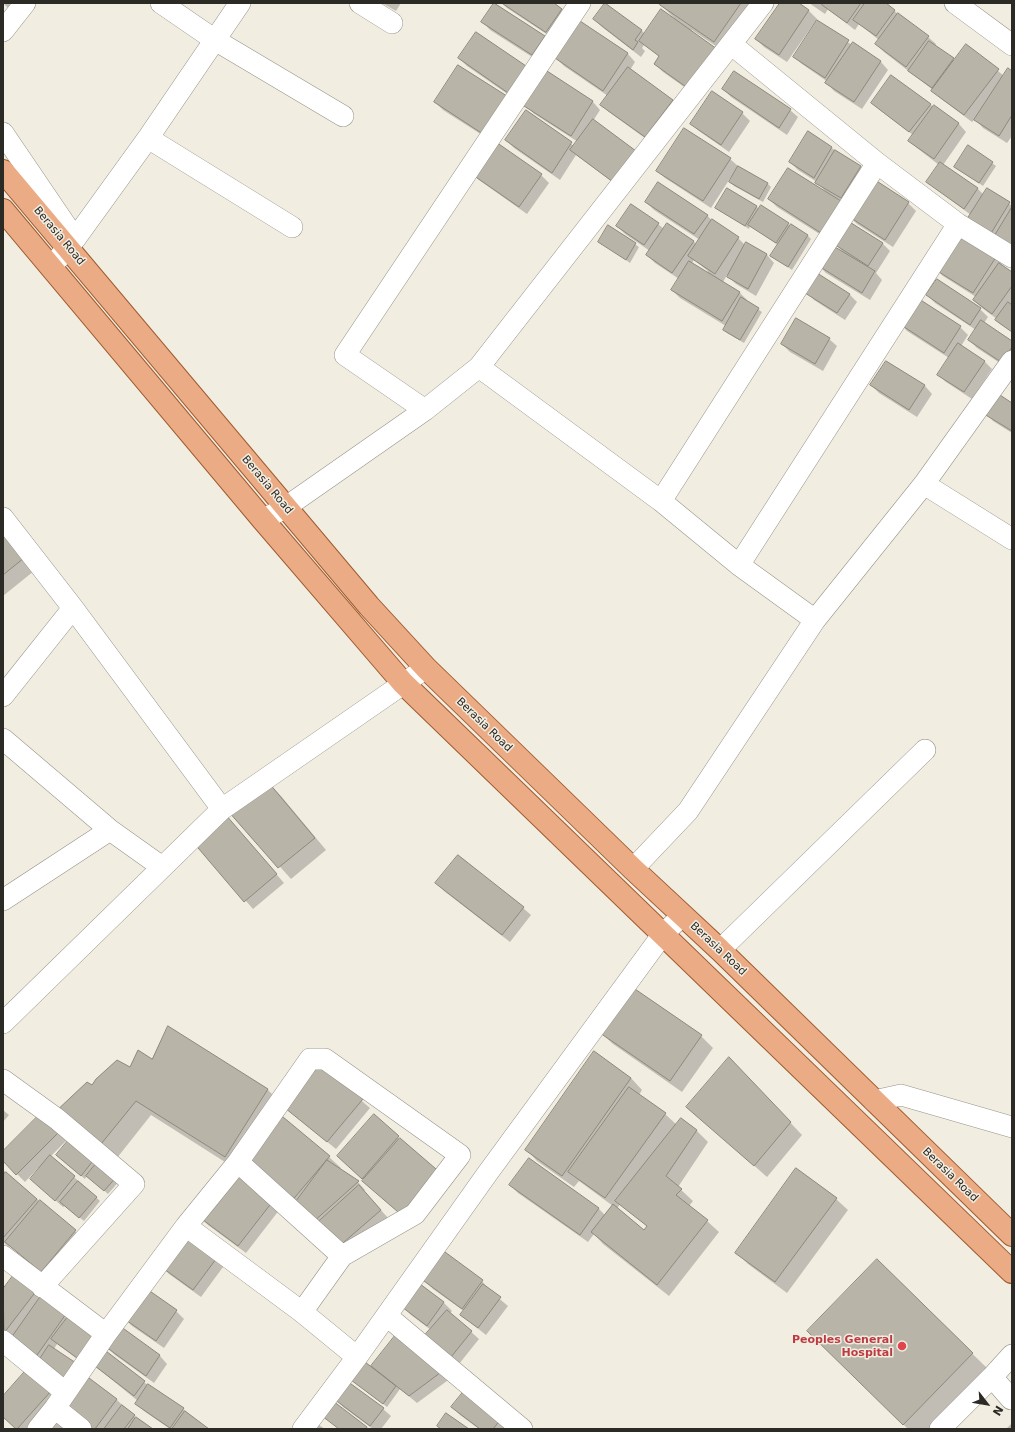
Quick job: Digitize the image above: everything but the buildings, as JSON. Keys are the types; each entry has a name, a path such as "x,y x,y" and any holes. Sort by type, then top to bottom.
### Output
{"main road":[{"name":"Berasia Road","path":"3,171 71,243 286,507 369,606 426,668 633,869 720,950 1012,1235"},
{"path":"3,210 263,520 403,683 1012,1272"}],"street":[{"path":"3,31 25,3"},
{"path":"161,3 215,40 343,116"},
{"path":"51,267 71,243 148,138 240,3"},
{"path":"360,3 392,23"},
{"path":"425,410 345,355 580,3"},
{"path":"263,520 286,507 425,410 479,367 763,3"},
{"path":"955,3 1012,45"},
{"path":"730,44 877,163 958,224 1012,257"},
{"path":"3,133 71,243"},
{"path":"148,138 292,228"},
{"path":"662,501 877,163"},
{"path":"739,565 958,224"},
{"path":"633,869 688,811 815,620 924,484 1012,361"},
{"path":"479,367 662,501 739,565 815,620"},
{"path":"924,484 1012,539"},
{"path":"3,518 73,608 222,809"},
{"path":"3,696 73,608"},
{"path":"3,1023 222,809 426,668"},
{"path":"3,739 110,830 162,867"},
{"path":"720,950 924,750"},
{"path":"3,900 110,830"},
{"path":"303,1429 387,1316 487,1174 663,934 682,916"},
{"path":"38,1429 186,1226 238,1162 310,1059 325,1059 487,1174"},
{"path":"3,1080 56,1119 134,1184 42,1287"},
{"path":"874,1100 901,1095 1012,1127"},
{"path":"302,1312 342,1256 416,1214 460,1155"},
{"path":"238,1162 342,1256"},
{"path":"186,1226 302,1312 357,1357"},
{"path":"3,1256 106,1334"},
{"path":"387,1316 522,1429"},
{"path":"3,1342 60,1400 81,1429"},
{"path":"940,1429 1012,1355"},
{"path":"992,1377 1011,1399"}],"place":[{"name":"Peoples General Hospital","path":"902,1346"}]}
